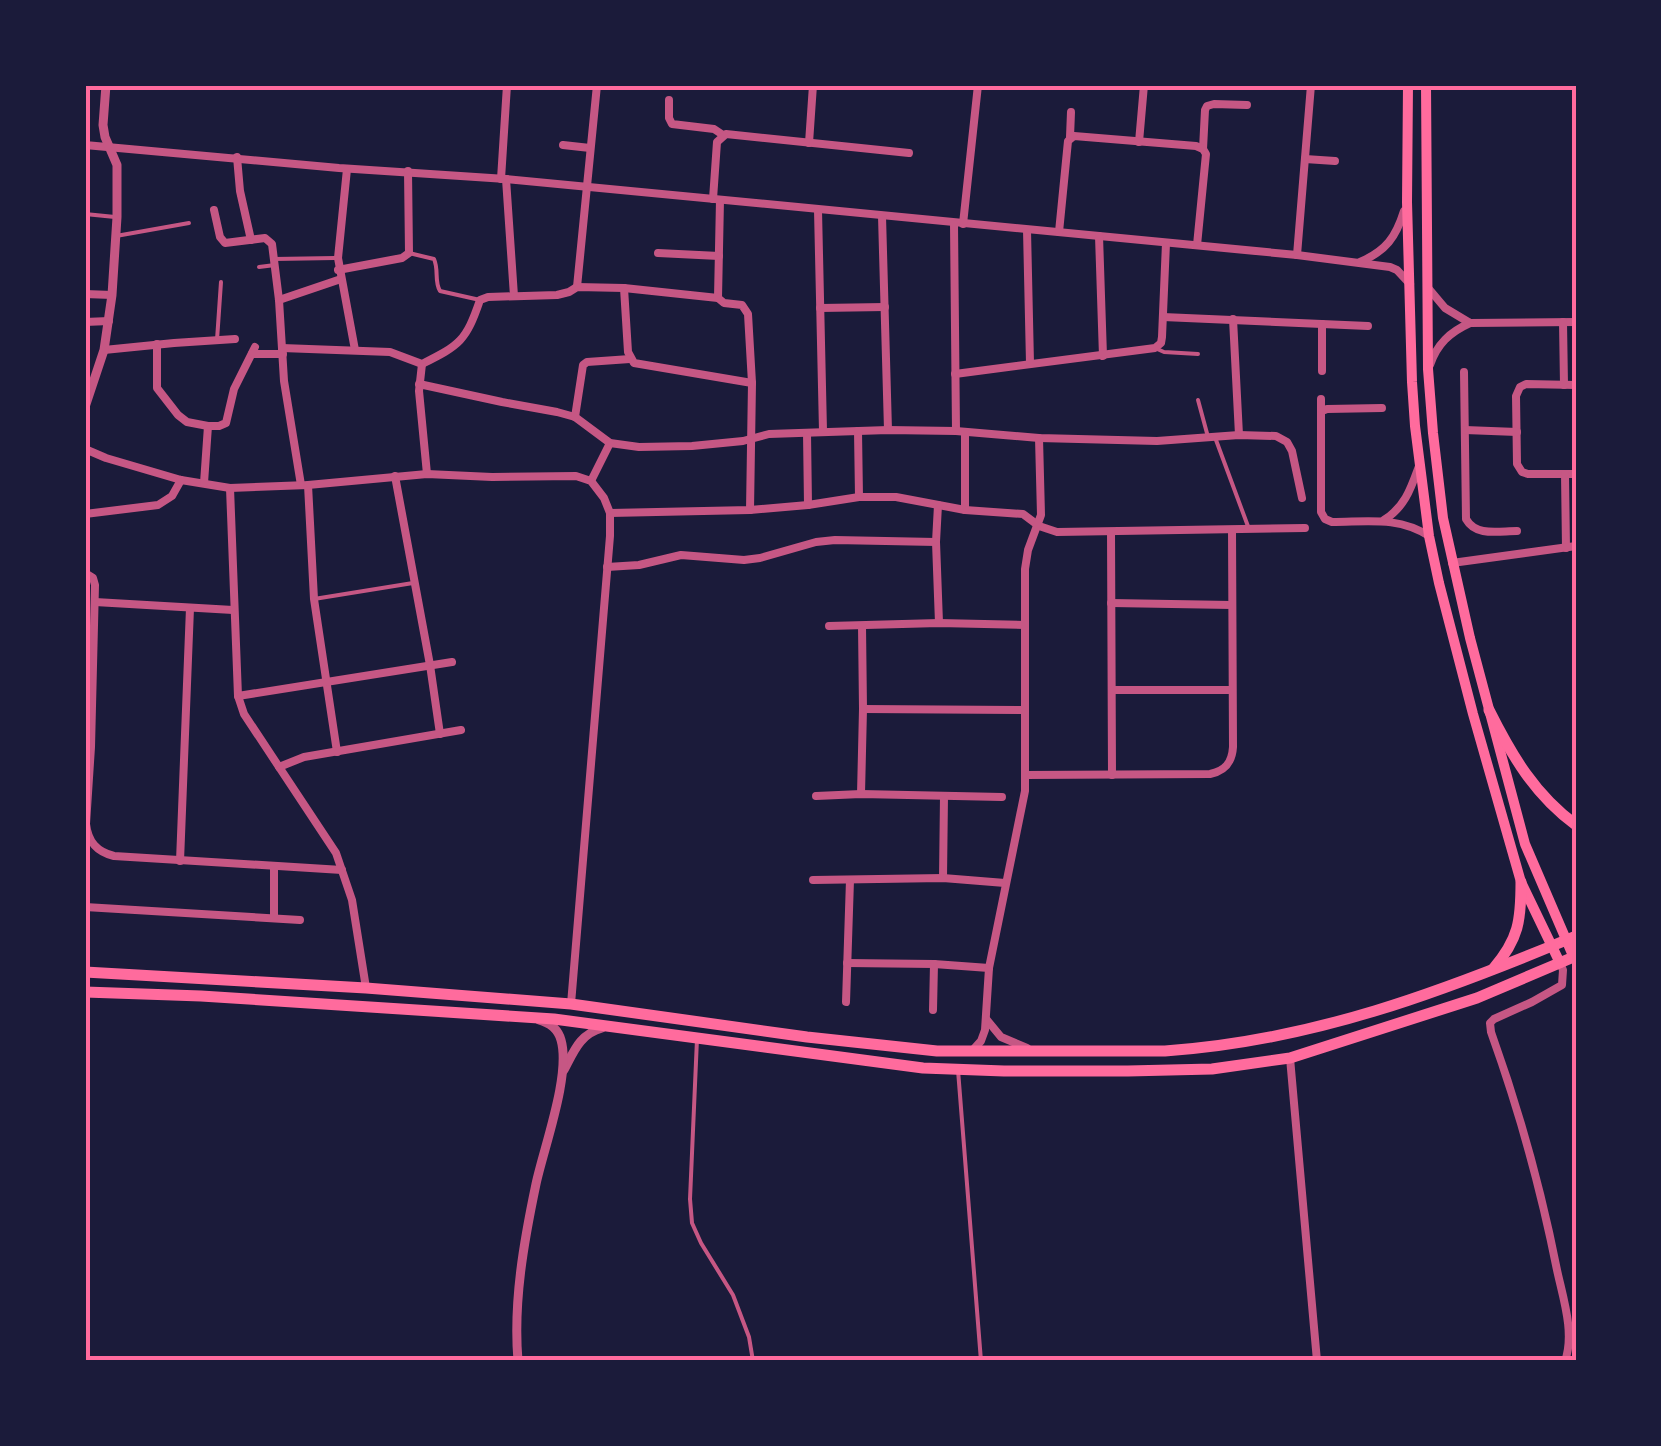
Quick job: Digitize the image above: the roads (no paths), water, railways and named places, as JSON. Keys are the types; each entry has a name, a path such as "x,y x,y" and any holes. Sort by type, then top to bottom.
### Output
{"main road":[{"path":"1408,85 1412,382 1429,536 1473,714 1521,882 1560,964"},
{"path":"85,992 525,1017 958,1070 1128,1071 1212,1069 1290,1058 1477,998 1575,957 1571,938 1525,844 1452,563 1437,473 1428,369 1426,85"},
{"path":"1489,710 1531,783 1576,825"},
{"path":"1492,970 1516,936 1521,882"},
{"path":"85,972 571,1004 886,1046 972,1052 1164,1051 1278,1037 1372,1013 1432,994 1571,938"}],"street":[{"path":"85,407 104,350 118,217 117,166 104,138 106,85"},
{"path":"507,85 503,179 514,296"},
{"path":"577,286 596,86 587,85"},
{"path":"809,143 813,85"},
{"path":"964,510 955,374 958,224 978,85"},
{"path":"1139,142 1144,85"},
{"path":"1297,255 1311,85"},
{"path":"669,100 672,124 714,129 723,135 909,153"},
{"path":"1197,245 1206,159 1205,110 1214,104 1247,105"},
{"path":"1059,232 1072,112"},
{"path":"718,298 716,199 718,142 723,135"},
{"path":"1070,137 1203,149"},
{"path":"85,145 503,179 1297,255 1390,267 1410,284"},
{"path":"563,145 590,148"},
{"path":"237,157 240,191 252,240"},
{"path":"1305,158 1336,162"},
{"path":"347,169 338,258 354,350"},
{"path":"279,300 340,274 409,253 408,171"},
{"path":"1358,262 1389,244 1408,202"},
{"path":"214,210 223,242 268,240 272,244 284,381 304,485 314,599 337,752"},
{"path":"818,210 823,432"},
{"path":"882,216 888,430"},
{"path":"1027,230 1030,362"},
{"path":"1099,236 1104,356"},
{"path":"955,374 1158,346 1166,243"},
{"path":"658,253 719,256"},
{"path":"1427,285 1445,308 1470,322 1576,322"},
{"path":"156,344 157,388 182,419 219,426 226,422 234,390 253,350 390,352 422,364 452,348 466,335 480,300 488,296 557,295 577,286 718,298 724,304 742,305 748,312 752,382 750,510"},
{"path":"624,288 630,358"},
{"path":"85,294 112,294"},
{"path":"820,308 884,307"},
{"path":"1163,317 1368,326"},
{"path":"1233,320 1239,435"},
{"path":"85,322 109,321"},
{"path":"1428,369 1443,340 1470,322"},
{"path":"1563,322 1564,385"},
{"path":"1322,324 1322,371"},
{"path":"104,350 235,339"},
{"path":"575,417 582,365 587,362 630,358 640,366 752,382"},
{"path":"422,364 420,408 427,474"},
{"path":"1464,372 1466,518 1480,531 1517,530"},
{"path":"420,384 558,412 575,417 610,443 639,447 888,430 1156,441 1276,436 1292,450 1302,498"},
{"path":"1576,385 1526,384 1516,396 1517,464 1522,472 1576,474"},
{"path":"1322,399 1320,499 1325,519 1406,524 1429,536"},
{"path":"1322,411 1382,408"},
{"path":"204,484 208,426"},
{"path":"1465,430 1516,432"},
{"path":"858,431 859,497"},
{"path":"807,433 808,505"},
{"path":"972,1052 984,1036 989,968 1022,812 1026,775 1025,560 1039,526 1040,438"},
{"path":"591,481 610,443"},
{"path":"85,449 181,480 230,488 427,474 576,476 591,481 610,512 571,1004"},
{"path":"1380,522 1402,506 1419,465"},
{"path":"1452,563 1571,547 1565,474"},
{"path":"395,476 440,734"},
{"path":"85,514 158,505 172,496 181,480"},
{"path":"230,488 238,696 244,714 336,853 355,915 366,988"},
{"path":"610,512 750,510 859,497 896,497 964,510 1023,514 1039,526 1057,532 1305,528"},
{"path":"938,505 939,624"},
{"path":"1026,775 1210,774 1227,766 1232,757 1232,530"},
{"path":"1111,532 1112,775"},
{"path":"607,567 689,555 744,560 835,540 936,542"},
{"path":"85,573 95,581 96,602 86,824 94,846 109,855 342,870"},
{"path":"96,602 233,610"},
{"path":"1111,603 1232,605"},
{"path":"180,861 190,608"},
{"path":"829,626 1024,625"},
{"path":"861,794 862,626"},
{"path":"238,696 452,662"},
{"path":"1112,690 1232,690"},
{"path":"863,709 1025,710"},
{"path":"280,766 297,758 461,730"},
{"path":"816,796 1002,796"},
{"path":"942,878 944,796"},
{"path":"274,866 274,918"},
{"path":"813,880 942,878 1005,883"},
{"path":"846,1002 850,880"},
{"path":"85,906 300,920"},
{"path":"846,963 989,968"},
{"path":"934,964 934,1010"},
{"path":"1560,964 1562,985 1494,1018 1490,1024 1548,1221 1569,1338 1565,1361"},
{"path":"525,1017 545,1022 558,1032 563,1072"},
{"path":"987,1020 1001,1037 1035,1050"},
{"path":"518,1361 517,1304 526,1239 563,1072 587,1033 612,1026"},
{"path":"1290,1058 1317,1361"}],"lane":[{"path":"85,214 118,217"},
{"path":"116,236 189,223"},
{"path":"409,253 434,259 440,292 480,300"},
{"path":"260,267 275,262 338,258"},
{"path":"217,340 222,282"},
{"path":"1158,346 1164,352 1198,354"},
{"path":"1198,400 1249,529"},
{"path":"314,599 414,583"},
{"path":"697,1039 692,1222 733,1295 749,1337 753,1361"},
{"path":"958,1070 981,1361"}]}
